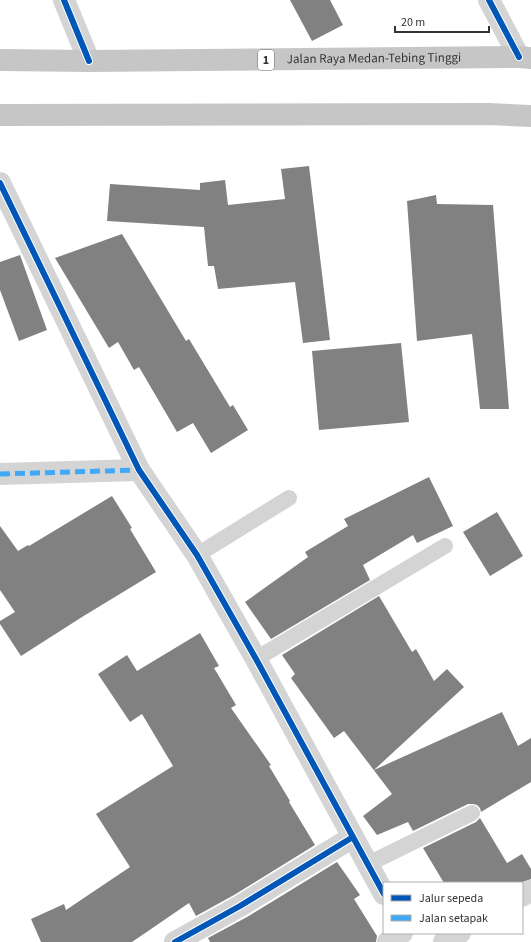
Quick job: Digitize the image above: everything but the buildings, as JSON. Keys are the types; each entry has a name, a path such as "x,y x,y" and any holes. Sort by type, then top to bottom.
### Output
{"highway":[{"name":"Jalan Raya Medan-Tebing Tinggi","path":"0,60 89,62 525,58"},
{"path":"0,115 488,114 531,116"}],"street":[{"path":"64,0 89,62"},
{"path":"489,0 525,58"},
{"path":"0,184 139,470 197,554 383,892"},
{"path":"0,474 139,470"},
{"path":"175,942 240,906 353,837"},
{"path":"388,942 400,934"},
{"path":"444,942 458,934"}],"lane":[{"path":"197,554 289,498"},
{"path":"256,659 445,546"},
{"path":"368,864 472,813"}],"marked path":[{"path":"0,474 139,470"}],"cycle path":[{"path":"64,0 89,61"},
{"path":"489,0 519,57"},
{"path":"0,183 139,470 197,555 256,659 383,892"},
{"path":"175,942 240,906 353,837"}]}
